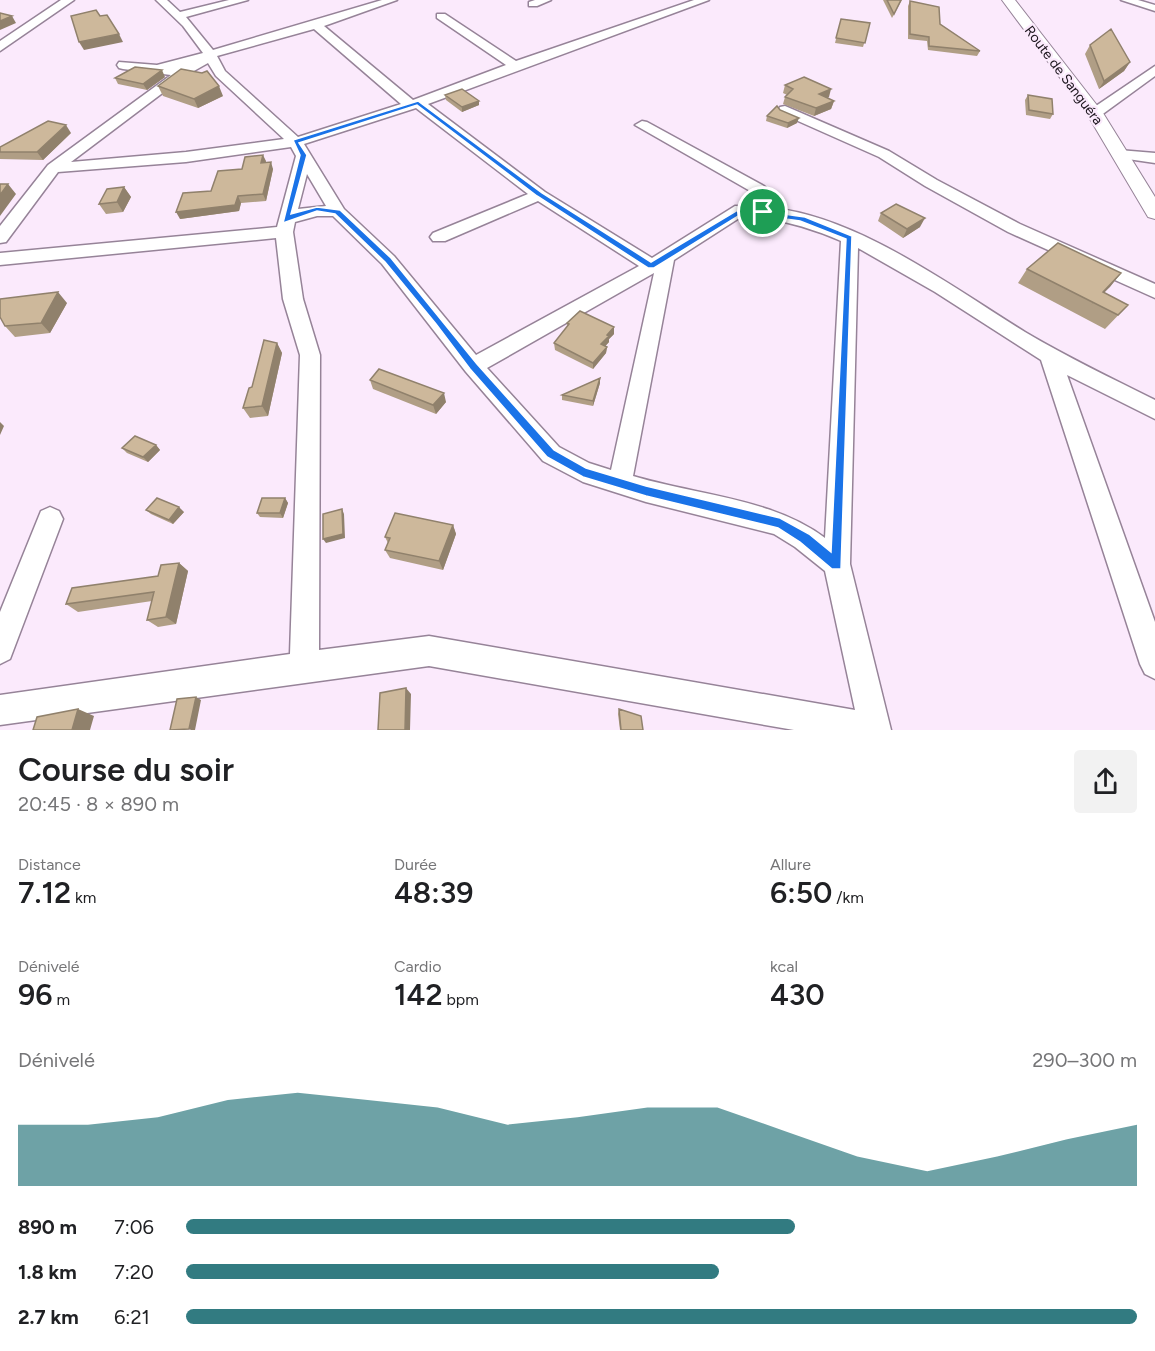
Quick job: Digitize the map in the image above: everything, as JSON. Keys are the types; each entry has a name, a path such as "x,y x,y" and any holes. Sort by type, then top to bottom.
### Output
{"street":[{"path":"0,47 51,10 69,0"},
{"path":"161,0 179,15 213,61 300,148 338,212 388,260 473,366 550,454 583,472 780,524 804,538 837,564"},
{"path":"179,15 243,0"},
{"path":"0,238 53,168 181,73 392,0"},
{"path":"533,4 546,0"},
{"path":"53,168 300,148 515,66 704,0"},
{"name":"Route de Sanguéra","path":"1008,0 1095,113 1155,213"},
{"path":"1126,0 1155,8"},
{"path":"441,16 515,66"},
{"path":"316,25 342,44 374,76 539,195 659,261"},
{"path":"158,69 213,61"},
{"path":"123,65 181,73 213,61"},
{"path":"1095,113 1155,70"},
{"path":"784,110 884,154 931,183 1014,228 1155,292"},
{"path":"642,125 758,189 766,195 763,212"},
{"path":"300,148 285,227 293,299 310,355 304,667"},
{"path":"1119,154 1155,158"},
{"path":"440,237 539,195"},
{"path":"0,259 285,227 295,215 317,209 338,212"},
{"path":"473,366 659,261 741,210 802,219 850,238 927,279 1050,356 1155,410"},
{"path":"0,710 429,651 875,729 837,564 850,238"},
{"path":"620,483 659,261"},
{"path":"1050,356 1155,664"},
{"path":"0,649 50,519"}],"building":[{"path":"887,0 901,0 894,14"},
{"path":"910,1 939,7 940,24 980,51 929,46 929,37 910,34"},
{"path":"96,10 100,16 107,15 119,34 79,42 71,16"},
{"path":"0,13 12,16 0,21"},
{"path":"841,19 870,23 865,43 836,38"},
{"path":"1111,29 1130,62 1104,81 1090,45"},
{"path":"135,67 162,70 143,84 115,78"},
{"path":"181,69 202,73 207,71 219,86 194,99 158,86"},
{"path":"804,77 831,89 819,94 834,101 816,108 785,97 793,89 785,85"},
{"path":"462,89 479,101 462,107 445,95"},
{"path":"1028,95 1052,99 1053,114 1029,110"},
{"path":"777,106 780,110 799,118 788,123 767,116"},
{"path":"48,121 66,125 37,152 0,152 0,147"},
{"path":"263,155 261,163 271,162 263,194 238,196 235,205 176,212 183,193 211,191 218,171 242,169 245,157"},
{"path":"0,184 8,184 0,195"},
{"path":"124,187 117,202 99,204 107,189"},
{"path":"896,204 925,218 907,229 881,213"},
{"path":"1058,243 1121,273 1103,292 1128,305 1118,315 1027,269"},
{"path":"58,292 41,323 5,326 0,317 0,299"},
{"path":"580,311 614,327 601,344 607,347 593,363 554,343 569,324 567,323"},
{"path":"264,340 277,343 262,406 243,408 249,388 252,387"},
{"path":"379,369 444,393 433,405 370,380"},
{"path":"600,378 593,401 562,395"},
{"path":"135,436 156,445 143,457 122,448"},
{"path":"157,498 179,507 169,520 146,510"},
{"path":"262,498 285,498 280,513 257,513"},
{"path":"342,509 343,534 323,539 323,514"},
{"path":"395,513 453,525 439,561 385,550 390,538 385,537"},
{"path":"179,563 166,617 147,620 154,592 66,604 72,588 158,576 161,565"},
{"path":"406,688 405,730 378,730 380,693"},
{"path":"196,697 189,729 170,730 177,699"},
{"path":"78,709 72,730 33,730 37,717"},
{"path":"619,709 641,716 643,730 621,730"}],"route":[{"path":"418,103 539,195 651,266 741,210 763,212 802,219 850,238 837,564 804,538 780,524 646,491 583,472 550,454 473,366 388,260 338,212 317,209 295,215 285,222 304,155 295,142 418,103"}]}
